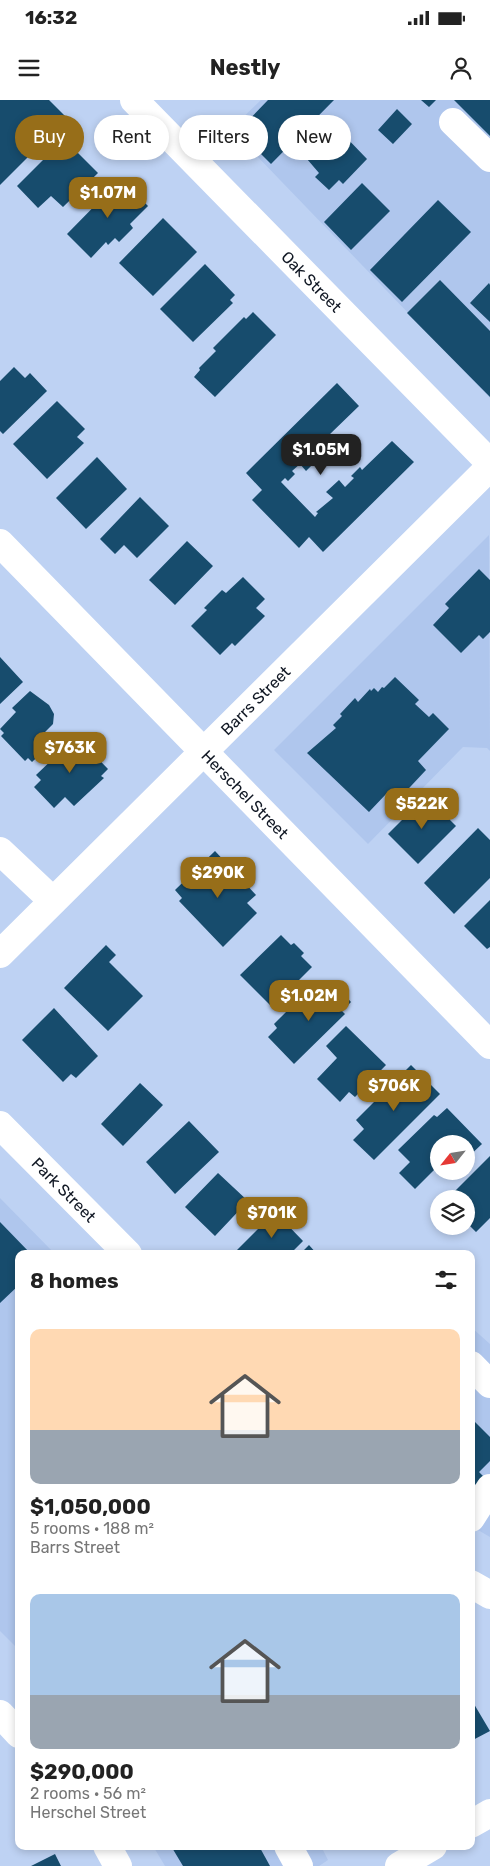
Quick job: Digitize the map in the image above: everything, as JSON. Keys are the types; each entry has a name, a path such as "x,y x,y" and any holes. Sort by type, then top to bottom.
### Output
{"street":[{"name":"Oak Street","path":"134,100 490,463"},
{"path":"453,122 490,158"},
{"name":"Barrs Street","path":"0,954 490,467"},
{"name":"Herschel Street","path":"0,544 490,1045"},
{"path":"0,851 53,901"},
{"name":"Park Street","path":"0,1125 124,1250"},
{"path":"475,1369 490,1384"},
{"path":"475,1513 490,1488"},
{"path":"475,1519 490,1526"},
{"path":"475,1586 490,1595"},
{"path":"0,1714 15,1730"},
{"path":"475,1822 490,1813"},
{"path":"109,1850 118,1866"},
{"path":"290,1850 299,1866"},
{"path":"399,1866 426,1850"}],"shaded area":[{"path":"261,100 490,100 490,398 261,160 268,160 268,115 245,115"},
{"path":"489,535 490,751 487,748 463,747 368,844 274,750"},
{"path":"0,1198 51,1250 15,1250 15,1646 0,1631"},
{"path":"475,1331 490,1344 490,1537 475,1528"},
{"path":"155,1850 323,1850 328,1860 319,1866 165,1866"}],"building":[{"path":"0,100 49,100 64,115 15,115 15,160 25,160 0,185"},
{"path":"268,100 334,100 319,115 278,115 278,157 271,164 267,160 268,115 253,115"},
{"path":"421,100 436,100 429,107"},
{"path":"454,100 490,100 490,136"},
{"path":"397,109 412,124 393,144 378,130"},
{"path":"351,142 367,159 343,184 339,180 329,190 315,177 319,173 308,160 351,160"},
{"path":"84,159 98,173 63,207 51,196 38,208 17,186 43,160"},
{"path":"121,179 148,206 130,224 133,228 119,242 115,238 108,245 106,242 91,258 67,234"},
{"path":"362,183 390,211 351,250 324,222"},
{"path":"438,200 471,232 402,302 370,270"},
{"path":"163,218 197,252 153,296 119,263"},
{"path":"205,264 235,295 230,300 233,303 193,342 160,309"},
{"path":"440,280 490,331 490,397 407,313"},
{"path":"489,283 490,285 490,322 470,303"},
{"path":"253,312 276,335 215,397 194,377 200,370 199,368 216,351 213,348 244,317 246,319"},
{"path":"14,367 25,378 30,373 47,391 3,434 0,431 0,381"},
{"path":"337,383 359,406 329,435 331,438 323,446 321,443 311,453 318,459 306,471 300,464 292,471 295,474 288,481 285,478 281,482 315,517 318,513 316,512 333,498 326,492 339,480 345,487 354,478 351,476 360,467 362,470 392,441 414,462 323,552 309,537 299,548 252,500 262,490 246,473"},
{"path":"57,401 85,429 77,437 84,443 47,479 13,444"},
{"path":"97,457 127,489 86,529 56,498"},
{"path":"140,497 169,526 137,558 124,545 115,554 100,539"},
{"path":"187,541 213,566 175,605 149,580"},
{"path":"479,569 490,580 490,632 483,639 479,635 461,653 433,625 449,608 445,604"},
{"path":"243,577 265,599 256,608 265,616 235,646 232,643 220,655 191,626 207,610 204,608 222,590 226,593"},
{"path":"0,657 23,682 0,704"},
{"path":"395,677 419,700 415,704 429,717 433,713 449,729 418,761 426,770 396,802 387,793 369,812 307,753 336,728 333,725 342,716 340,714 355,698 358,702 370,689 371,691 374,688 378,692"},
{"path":"30,691 49,705 54,714 53,724 43,734 51,744 32,762 28,758 25,761 1,736 4,733 0,729 16,712 12,708"},
{"path":"74,734 108,769 101,776 104,778 74,806 65,797 54,808 34,787 41,780 36,775 57,755 55,752"},
{"path":"426,796 456,826 418,864 388,834"},
{"path":"478,828 490,840 490,878 454,914 424,883"},
{"path":"215,851 256,895 247,903 257,913 223,947 179,901 182,898 175,890"},
{"path":"490,900 490,947 487,949 464,926"},
{"path":"281,935 291,945 294,943 304,953 301,956 312,967 272,1007 240,975"},
{"path":"106,945 116,955 109,962 143,996 108,1031 64,988"},
{"path":"331,981 351,1002 342,1011 345,1014 294,1064 268,1037 277,1028 274,1024 291,1007 294,1011 318,988 321,991"},
{"path":"54,1008 98,1056 76,1078 71,1074 63,1082 22,1040"},
{"path":"346,1026 386,1065 355,1097 349,1092 340,1102 317,1079 337,1058 326,1046"},
{"path":"411,1065 440,1094 374,1160 353,1140 364,1129 356,1120"},
{"path":"140,1083 163,1105 123,1146 101,1124"},
{"path":"447,1108 473,1135 430,1135 430,1174 415,1189 399,1173 410,1162 398,1150 434,1115 437,1117"},
{"path":"189,1121 219,1152 175,1194 146,1162"},
{"path":"475,1137 482,1144 475,1151"},
{"path":"490,1156 490,1218 476,1232 475,1190 456,1190 466,1180 475,1180 475,1171"},
{"path":"218,1173 248,1201 215,1236 185,1207"},
{"path":"275,1212 303,1241 294,1250 237,1250"},
{"path":"0,1222 27,1250 15,1250 15,1289 0,1303"},
{"path":"309,1245 313,1250 304,1250"},
{"path":"475,1422 490,1437 490,1461 479,1472 489,1482 481,1490 475,1484"},
{"path":"475,1706 490,1731 475,1739"},
{"path":"173,1850 261,1850 270,1866 183,1866"},
{"path":"55,1854 61,1866 31,1866"}]}
